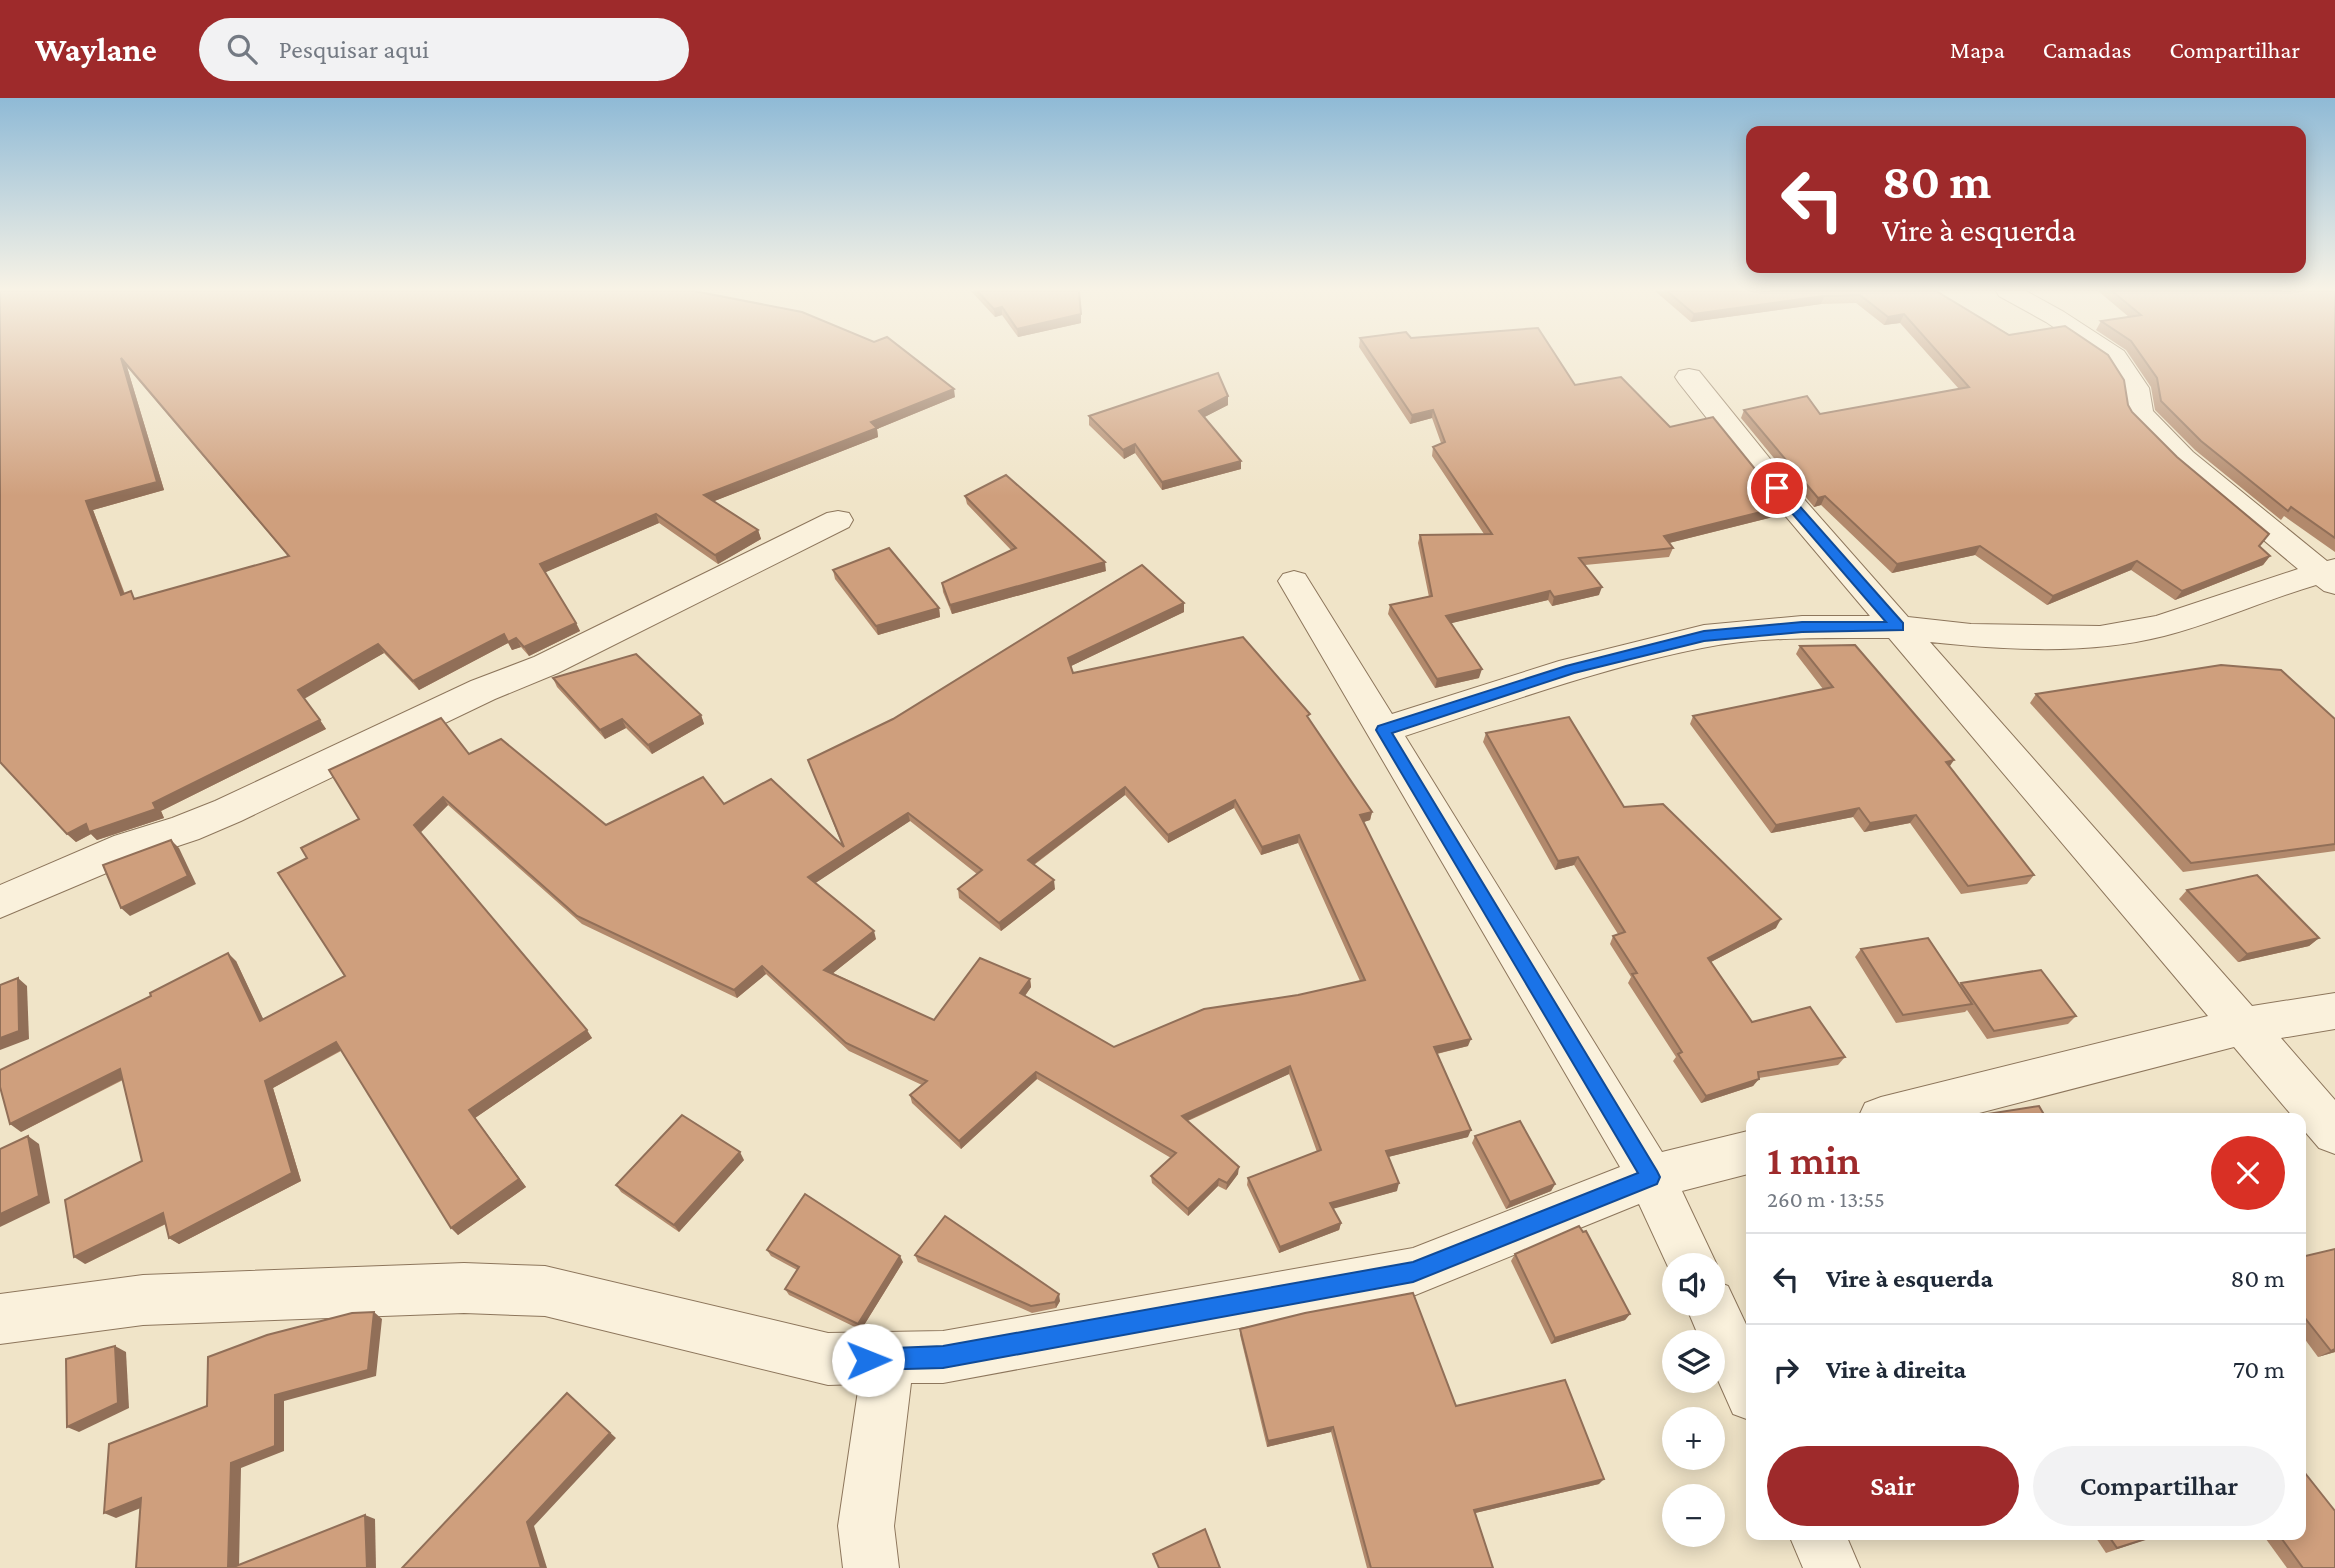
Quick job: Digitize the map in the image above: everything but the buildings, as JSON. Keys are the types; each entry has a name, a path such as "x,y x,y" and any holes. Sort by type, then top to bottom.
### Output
{"street":[{"path":"2117,360 2135,388 2139,413 2183,457 2330,575"},
{"path":"1689,377 1777,488 2335,1133"},
{"path":"0,902 128,847 185,829 228,811 483,690 546,665 838,520"},
{"path":"1383,730 1571,669 1704,636 1802,627 1898,627 1971,635 2100,637 2161,626 2330,575"},
{"path":"1294,581 1651,1177 1686,1253"},
{"path":"1901,1113 2243,1026 2335,1012"},
{"path":"0,1320 143,1300 464,1288 545,1292 828,1359 943,1357 1413,1272 1651,1177 1746,1153"},
{"path":"1716,1316 1746,1382"},
{"path":"871,1568 866,1525 888,1360"},
{"path":"1819,1540 1832,1568"}],"route":[{"path":"868,1360 943,1357 1413,1272 1651,1177 1383,730 1571,669 1704,636 1802,627 1898,627 1777,488"}]}
